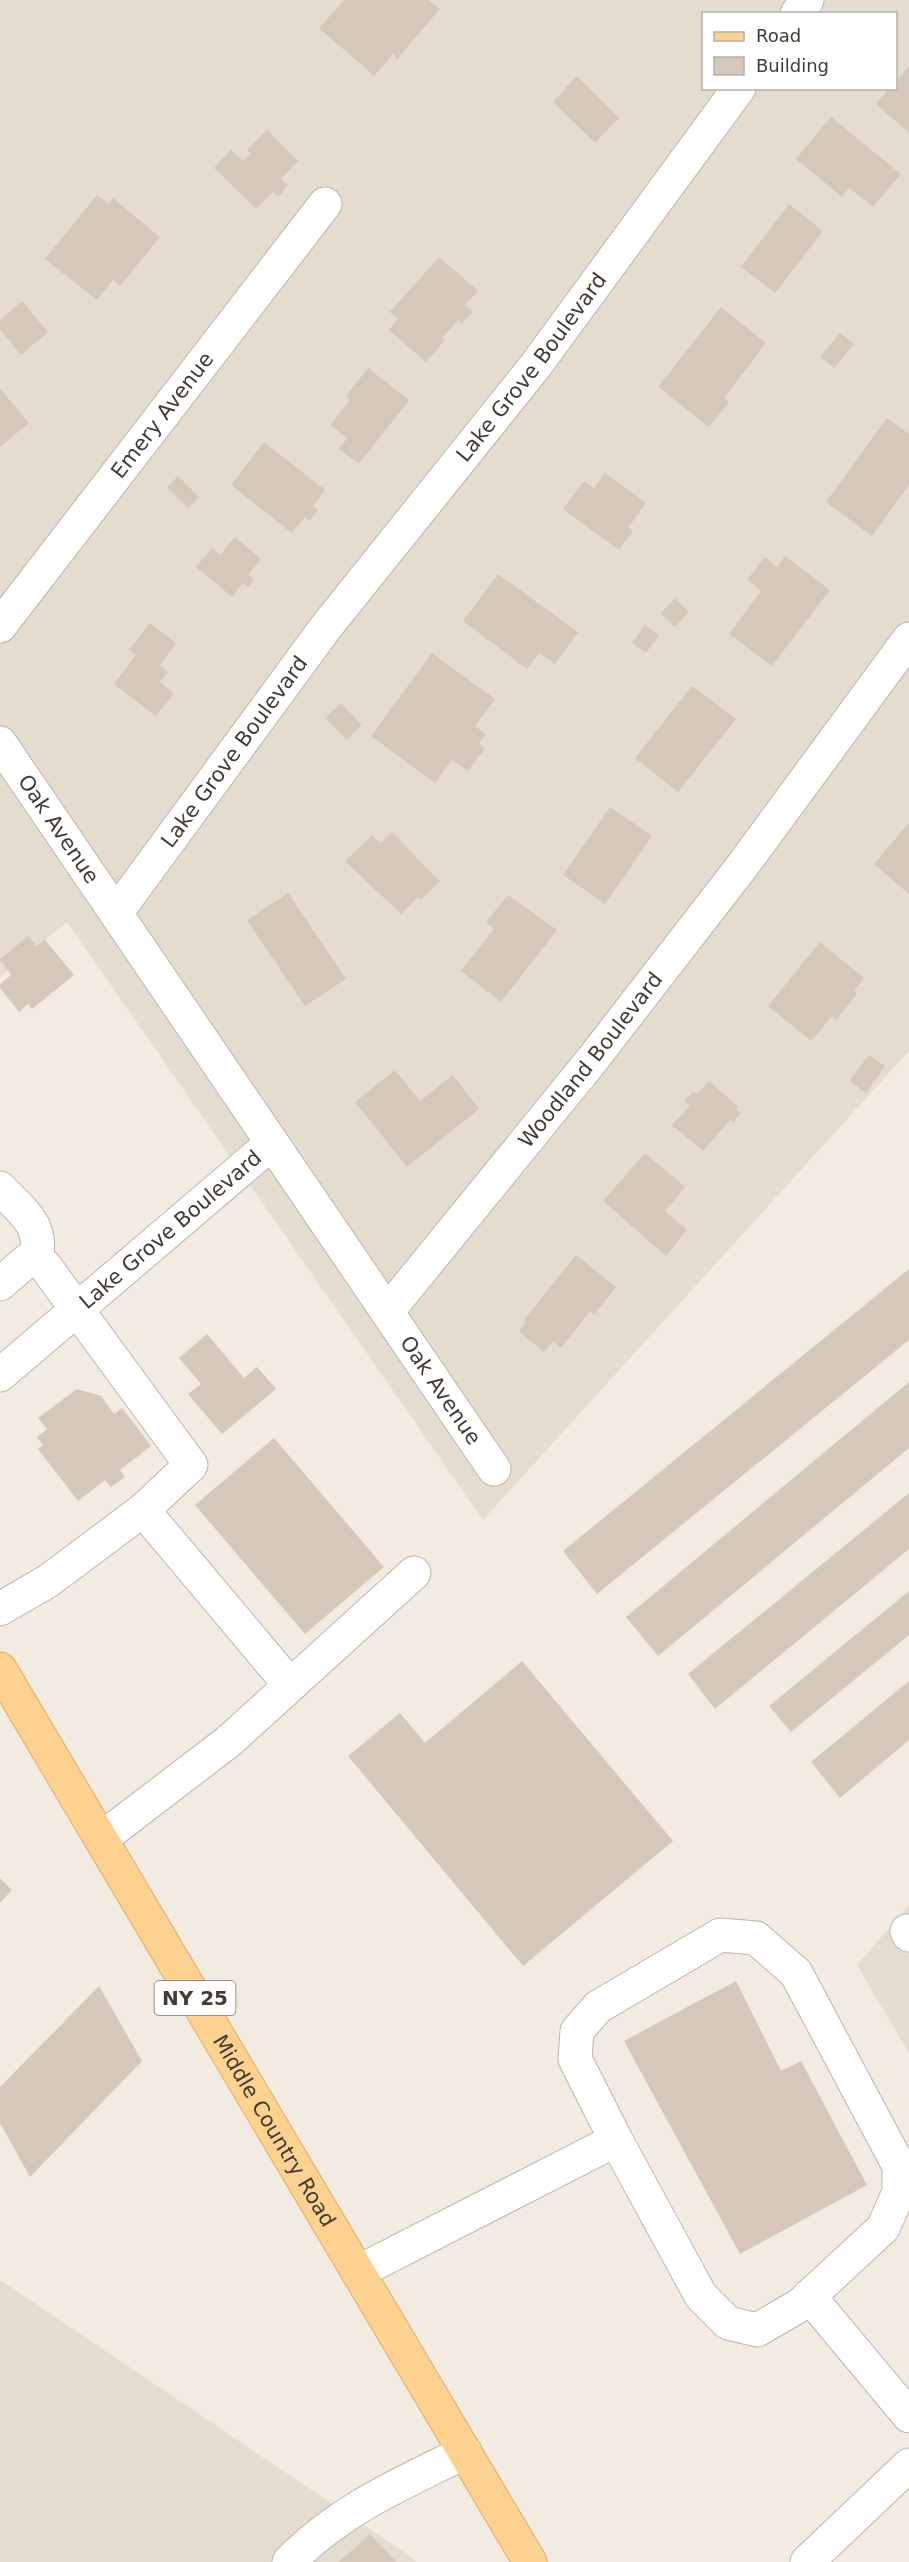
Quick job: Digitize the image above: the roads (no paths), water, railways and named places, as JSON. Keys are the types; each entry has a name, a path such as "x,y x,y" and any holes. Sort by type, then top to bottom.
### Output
{"main road":[{"name":"Middle Country Road","path":"0,1669 465,2452 524,2560"}],"street":[{"name":"Lake Grove Boulevard","path":"0,1375 78,1311 272,1143 116,913 327,627 536,365 738,90"},
{"name":"Emery Avenue","path":"0,626 325,204"},
{"name":"Woodland Boulevard","path":"387,1312 592,1060 744,865 909,639"},
{"name":"Oak Avenue","path":"0,743 116,913"},
{"path":"272,1143 387,1312"},
{"path":"0,1188 37,1231 40,1242 36,1259"},
{"path":"0,1284 29,1259 36,1259 45,1266 191,1465 143,1510 48,1581 0,1609"},
{"name":"Oak Avenue","path":"387,1312 494,1469"},
{"path":"143,1510 290,1685"},
{"path":"100,1839 229,1741 414,1573"},
{"path":"720,1935 756,1938 796,1972 898,2166 899,2192 883,2228 800,2305 757,2330 728,2323 701,2296 616,2140 575,2059 577,2031 598,2007 720,1935"},
{"path":"358,2272 616,2140"},
{"path":"809,2296 909,2416"},
{"path":"289,2562 311,2539 361,2504 465,2452"},
{"path":"814,2560 909,2465"}]}
